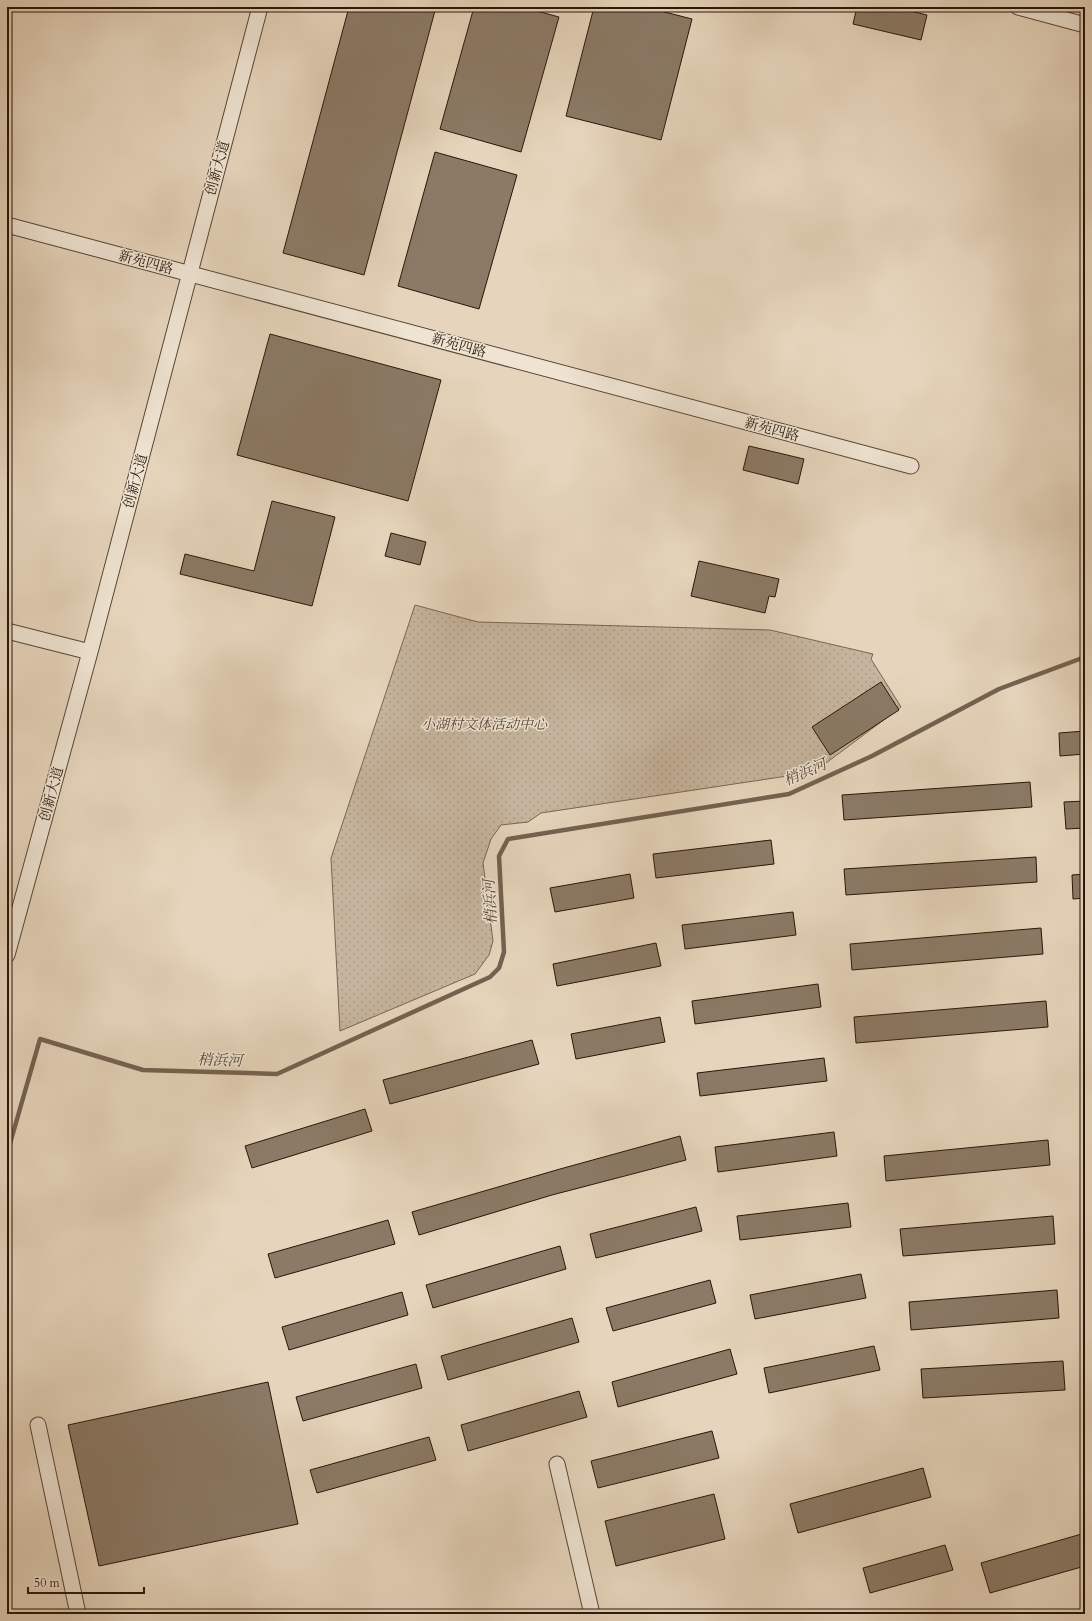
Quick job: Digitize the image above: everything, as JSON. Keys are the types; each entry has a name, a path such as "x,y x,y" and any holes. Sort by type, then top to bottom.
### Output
{"street":[{"name":"创新大道","path":"7,955 90,652 260,7"},
{"path":"1018,7 1085,25"},
{"name":"新苑四路","path":"7,225 911,466"},
{"path":"7,631 90,652"},
{"path":"38,1425 78,1614"},
{"path":"557,1464 592,1614"}],"green space":[{"name":"小湖村文体活动中心","path":"415,605 478,622 770,630 873,654 871,659 901,707 814,772 541,813 528,822 501,825 491,839 483,863 493,941 489,955 475,974 340,1031 331,858"}],"building":[{"path":"349,7 436,7 364,275 283,253"},
{"path":"474,7 522,7 559,17 521,152 440,129"},
{"path":"594,7 645,7 692,19 661,140 566,116"},
{"path":"857,7 893,7 927,15 921,40 853,24"},
{"path":"435,152 517,175 479,309 398,286"},
{"path":"270,334 441,380 408,501 237,455"},
{"path":"749,446 804,459 798,484 743,470"},
{"path":"272,501 335,517 312,606 180,574 185,554 254,571"},
{"path":"391,533 426,542 420,565 385,556"},
{"path":"699,561 779,579 775,597 769,596 765,613 691,596"},
{"path":"881,682 899,710 830,755 812,727"},
{"path":"1085,731 1085,754 1060,756 1059,733"},
{"path":"1030,782 1032,807 844,820 842,795"},
{"path":"1085,801 1085,828 1066,829 1064,802"},
{"path":"771,840 774,864 656,878 653,854"},
{"path":"1036,857 1037,882 846,895 844,869"},
{"path":"630,874 634,898 555,912 550,888"},
{"path":"1085,874 1085,898 1073,899 1072,875"},
{"path":"793,912 796,935 685,949 682,925"},
{"path":"1041,928 1043,954 852,970 850,944"},
{"path":"656,943 661,966 557,986 553,964"},
{"path":"818,984 821,1007 695,1024 692,1001"},
{"path":"1046,1001 1048,1027 856,1043 854,1017"},
{"path":"660,1017 665,1042 576,1059 571,1034"},
{"path":"532,1040 539,1064 390,1104 383,1080"},
{"path":"824,1058 827,1081 700,1096 697,1073"},
{"path":"365,1109 372,1131 252,1168 245,1146"},
{"path":"834,1132 837,1156 718,1172 715,1147"},
{"path":"680,1136 686,1160 552,1195 419,1235 412,1212"},
{"path":"1048,1140 1050,1165 886,1181 884,1156"},
{"path":"848,1203 851,1227 740,1240 737,1216"},
{"path":"696,1207 702,1231 596,1258 590,1234"},
{"path":"1053,1216 1055,1244 903,1256 900,1229"},
{"path":"388,1220 395,1244 275,1278 268,1254"},
{"path":"560,1246 566,1269 433,1308 426,1285"},
{"path":"861,1274 866,1298 755,1319 750,1295"},
{"path":"710,1280 716,1303 613,1331 606,1308"},
{"path":"1057,1290 1059,1318 911,1330 909,1302"},
{"path":"402,1292 408,1315 289,1350 282,1327"},
{"path":"572,1318 579,1342 448,1380 441,1356"},
{"path":"874,1346 880,1370 769,1393 764,1368"},
{"path":"730,1349 737,1374 618,1407 612,1382"},
{"path":"1063,1361 1065,1390 923,1398 921,1369"},
{"path":"416,1364 422,1388 303,1421 296,1397"},
{"path":"268,1382 298,1524 99,1566 68,1425"},
{"path":"579,1391 587,1417 468,1451 461,1425"},
{"path":"712,1431 719,1458 598,1488 591,1461"},
{"path":"429,1437 436,1460 317,1493 310,1470"},
{"path":"923,1468 931,1497 798,1533 790,1504"},
{"path":"714,1494 725,1539 616,1566 605,1521"},
{"path":"1085,1533 1085,1566 990,1593 981,1563"},
{"path":"945,1545 953,1570 870,1593 863,1568"}],"waterway":[{"name":"梢浜河","path":"7,1154 40,1039 143,1070 277,1074 490,977 499,968 504,952 499,856 508,839 789,794 872,756 999,689 1085,657"}]}
